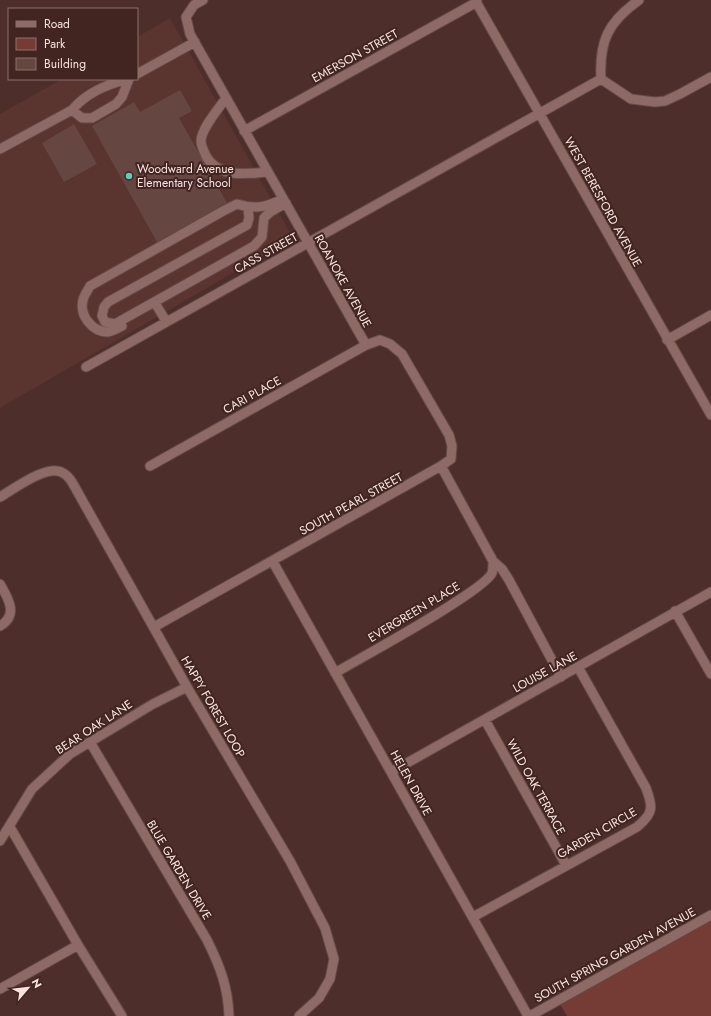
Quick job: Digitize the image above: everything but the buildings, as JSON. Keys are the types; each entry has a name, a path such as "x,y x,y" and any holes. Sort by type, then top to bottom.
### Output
{"street":[{"name":"ROANOKE AVENUE","path":"203,0 194,5 186,16 190,34 194,42 366,345 380,340 390,344 402,354 448,436 452,446 451,459 441,466"},
{"path":"639,0 622,12 613,23 602,46 600,63 601,79 631,99 654,102 665,101 711,76"},
{"name":"WEST BERESFORD AVENUE","path":"476,1 711,414"},
{"name":"EMERSON STREET","path":"244,131 476,1"},
{"path":"138,73 194,42"},
{"name":"CASS STREET","path":"86,367 601,79"},
{"path":"0,149 72,110 80,100 110,84 125,80"},
{"path":"72,110 82,118 92,118 116,104 122,97 129,80"},
{"path":"226,98 203,132 201,141 207,158 221,171 243,174 268,172"},
{"path":"284,201 264,218 262,237 254,246 156,306 109,332 94,328 86,320 82,311 83,299 90,286 237,204 248,208 264,207 284,201"},
{"path":"156,306 115,324 105,322 102,316 104,306 108,302 246,225 249,218 248,208"},
{"path":"156,306 166,321"},
{"path":"668,340 711,315"},
{"name":"CARI PLACE","path":"150,466 366,345"},
{"path":"441,466 494,561 502,569 509,580 561,677"},
{"name":"SOUTH PEARL STREET","path":"154,627 273,562 441,466"},
{"name":"HAPPY FOREST LOOP","path":"0,497 50,471 63,472 72,482 187,687 286,855 325,928 334,959 330,979 319,998 299,1016"},
{"name":"EVERGREEN PLACE","path":"335,673 429,619 479,586 492,573 494,561"},
{"name":"HELEN DRIVE","path":"273,562 529,1016"},
{"path":"0,584 11,604 11,612 5,623 0,626"},
{"name":"LOUISE LANE","path":"391,772 711,592"},
{"path":"675,611 711,674"},
{"name":"GARDEN CIRCLE","path":"473,917 637,827 647,818 652,805 646,788 578,667"},
{"name":"BEAR OAK LANE","path":"0,841 10,828 32,789 70,754 153,704 187,687"},
{"name":"WILD OAK TERRACE","path":"485,720 566,866"},
{"name":"BLUE GARDEN DRIVE","path":"90,742 207,940 220,966 229,995 229,1016"},
{"path":"10,828 122,1016"},
{"name":"SOUTH SPRING GARDEN AVENUE","path":"529,1016 711,915"},
{"path":"0,989 78,944"}],"shaded area":[{"name":"Woodward Avenue Elementary School","path":"170,18 293,238 0,408 0,114 60,80 138,80 138,36"}],"green space":[{"path":"711,920 711,1016 567,1016 560,1004"}],"place":[{"name":"Woodward Avenue Elementary School","path":"129,176"}]}
